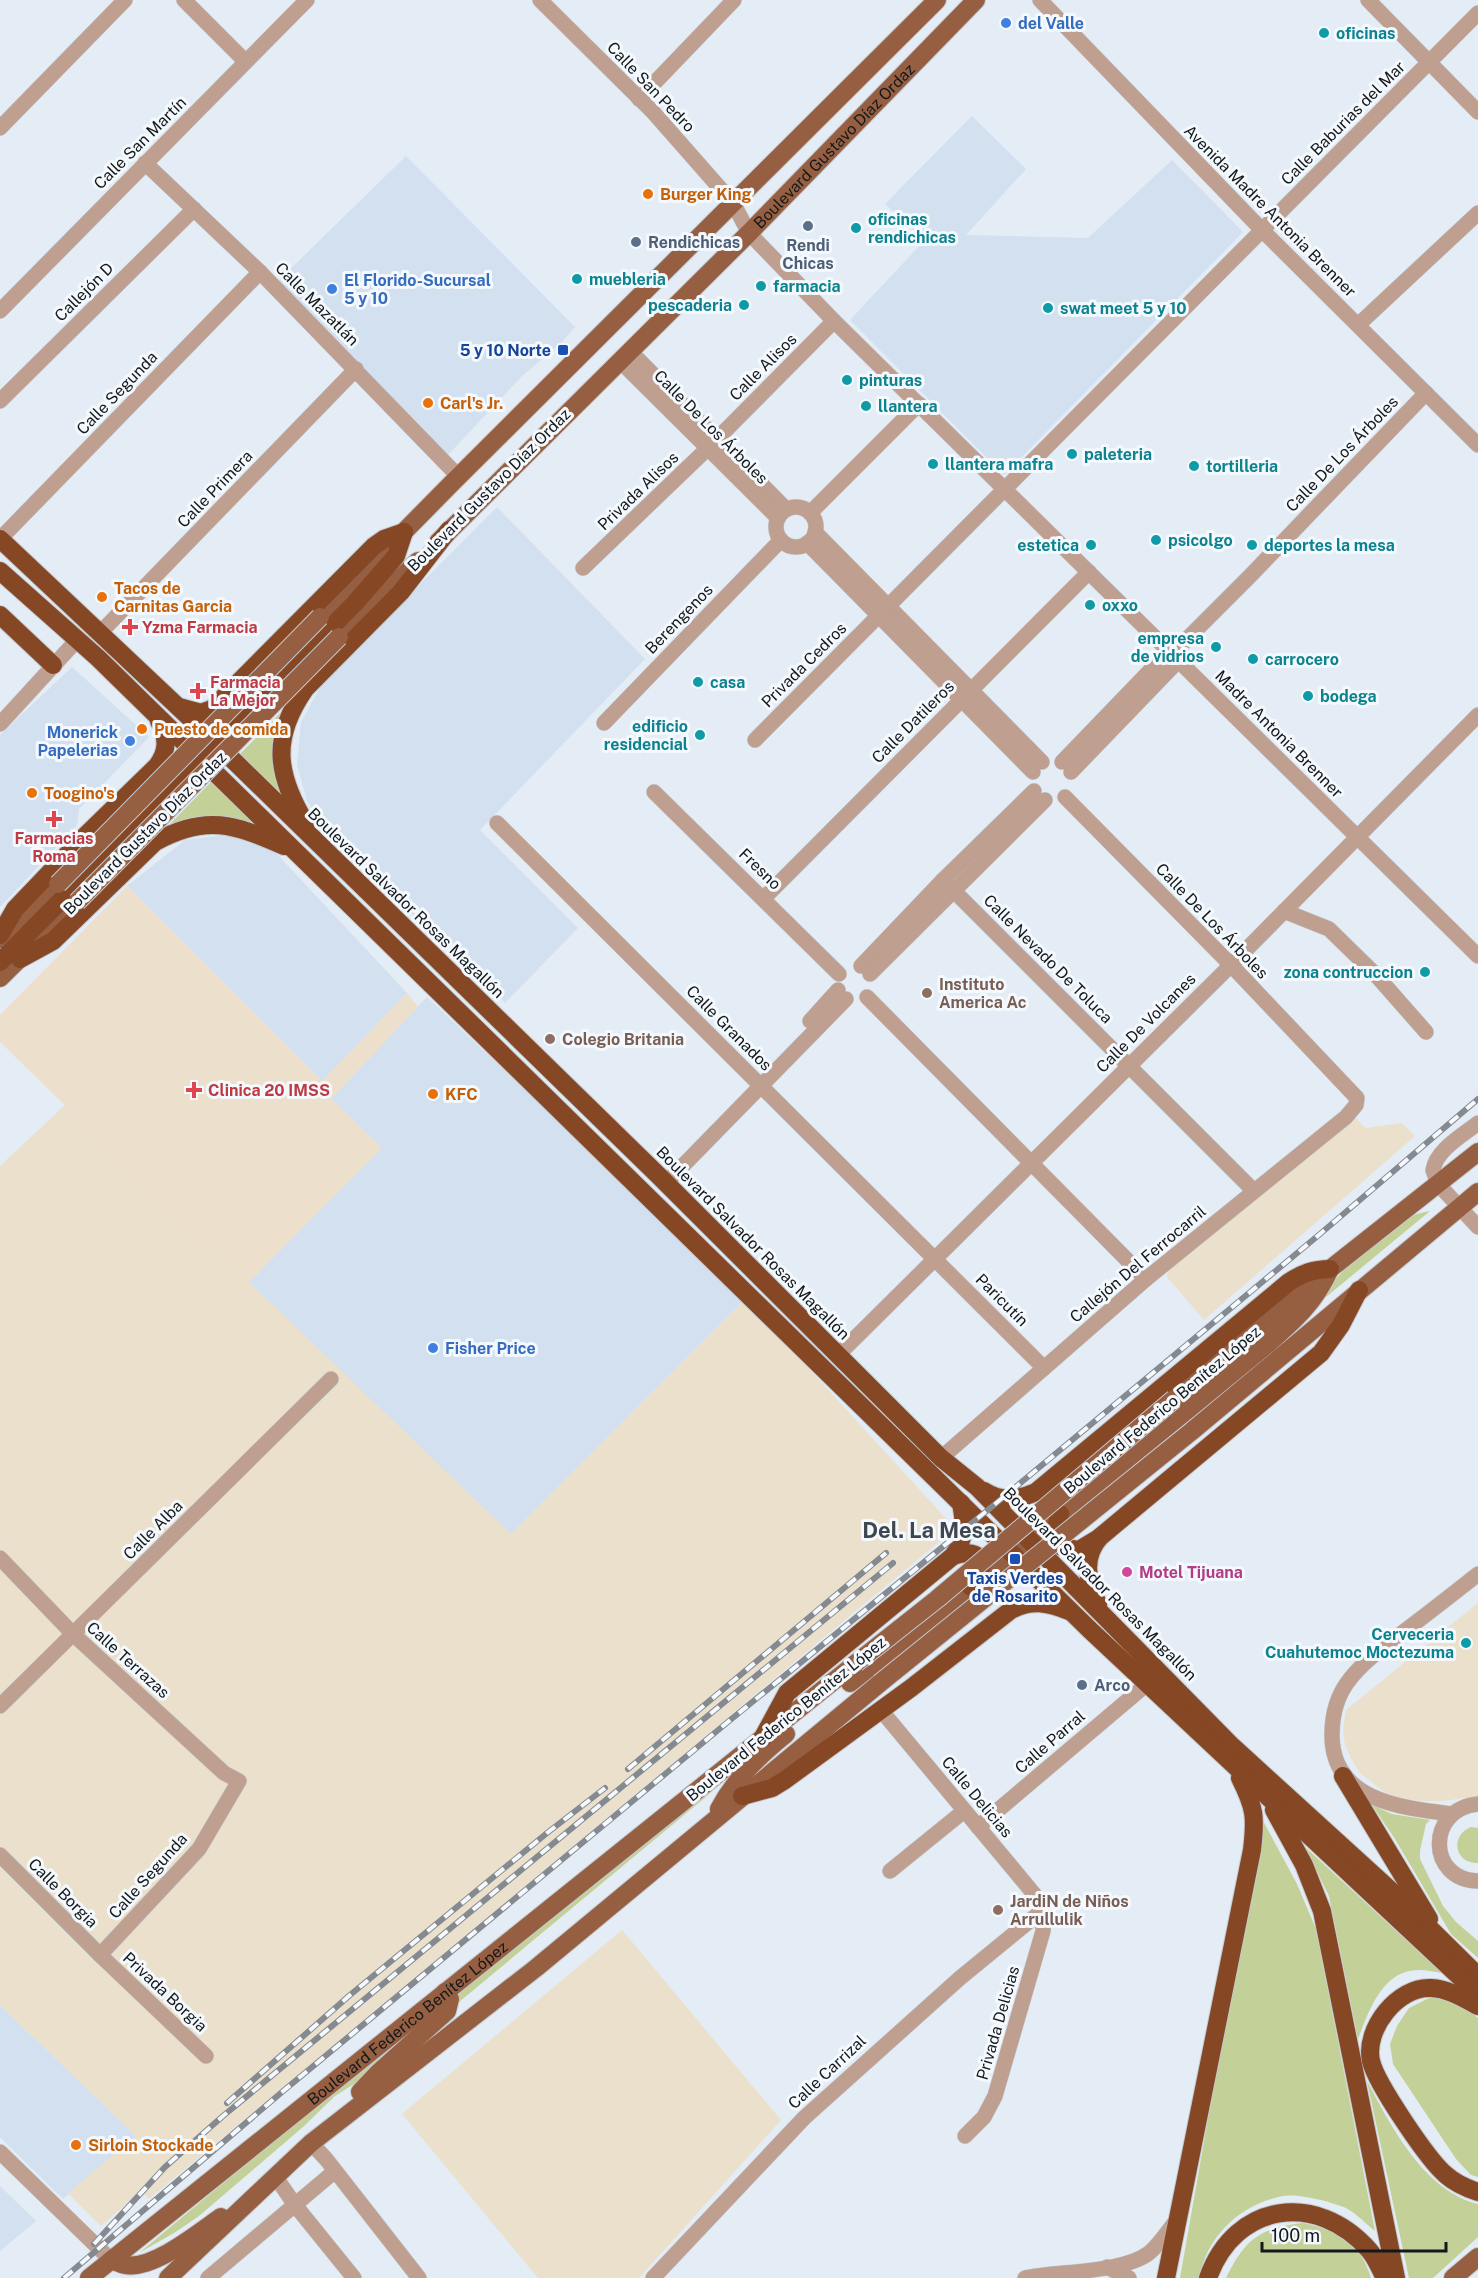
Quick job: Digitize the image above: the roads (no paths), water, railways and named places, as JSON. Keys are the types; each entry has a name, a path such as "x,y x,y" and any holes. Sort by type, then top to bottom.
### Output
{"highway":[{"path":"318,843 296,808 286,784 281,761 282,743 289,717 305,689 401,592 449,530"},
{"path":"177,706 201,713 212,709 374,546 384,539 404,532"},
{"path":"222,779 210,756 216,745 355,603 396,556 404,532"},
{"name":"Boulevard Salvador Rosas Magallón","path":"0,539 318,843 662,1180 940,1458 977,1487 1232,1746 1400,1899 1478,1976"},
{"path":"0,571 77,640 222,779 1147,1684 1478,1994"},
{"path":"0,615 53,665"},
{"path":"0,937 15,909 151,772 164,756 165,738 155,714"},
{"path":"0,962 201,759 205,748 196,724"},
{"path":"20,959 53,941 155,842 174,831 195,825 227,826 254,832 294,850"},
{"path":"977,1487 990,1495 1015,1500 1036,1492 1289,1282 1307,1272 1330,1269"},
{"path":"1060,1515 1055,1526 1055,1534 1062,1546 1079,1550 1100,1537 1320,1353 1341,1325 1359,1290"},
{"path":"762,1739 787,1693 953,1556 964,1538 961,1503"},
{"path":"1100,1537 1092,1546 1088,1557 1088,1570 1091,1588 1103,1614"},
{"path":"953,1556 971,1553 981,1562 980,1576 971,1587"},
{"path":"742,1796 772,1788 785,1780 911,1688 1002,1616 1023,1604 1039,1602 1074,1613"},
{"path":"1166,2278 1253,1840 1255,1821 1252,1801 1233,1766"},
{"path":"1343,1776 1444,1944"},
{"path":"1266,1796 1304,1865 1322,1911 1396,2278"},
{"path":"1478,2006 1448,1990 1429,1988 1412,1992 1399,1999 1377,2025 1372,2041 1371,2060 1383,2086 1421,2146 1445,2175 1461,2186 1478,2192"},
{"path":"1208,2278 1216,2259 1238,2232 1262,2217 1292,2212 1305,2212 1340,2226 1371,2252 1385,2278"}],"main road":[{"name":"Boulevard Gustavo Díaz Ordaz","path":"0,937 58,884 458,476 937,0"},
{"name":"Boulevard Gustavo Díaz Ordaz","path":"0,978 339,637 749,233 976,0"},
{"name":"Boulevard Federico Benítez López","path":"89,2278 1008,1540 1330,1269 1478,1152"},
{"name":"Boulevard Federico Benítez López","path":"171,2277 246,2202 318,2138 536,1968 880,1683 1192,1431 1478,1192"},
{"path":"714,1819 730,1790 777,1741 1060,1515 1284,1329 1316,1297 1330,1269"},
{"path":"318,2138 378,2073 447,2011 450,1999 445,1992"},
{"path":"111,2260 125,2265 136,2265 152,2260 246,2202"},
{"path":"1453,2278 1478,2257"},
{"path":"111,2260 117,2278"}],"street":[{"path":"0,128 125,0"},
{"path":"184,0 245,61"},
{"name":"Calle San Martín","path":"0,311 307,0"},
{"name":"Calle San Pedro","path":"540,0 639,99 733,203 749,233"},
{"path":"639,99 734,0"},
{"name":"Avenida Madre Antonia Brenner","path":"1040,0 1262,230 1478,445"},
{"path":"1368,0 1478,112"},
{"name":"Calle Baburias del Mar","path":"883,611 1478,13"},
{"name":"Calle Mazatlán","path":"146,163 260,272 458,476"},
{"name":"Callejón D","path":"0,401 194,209"},
{"path":"1358,325 1478,213"},
{"name":"Madre Antonia Brenner","path":"749,233 834,321 1478,956"},
{"name":"Calle Segunda","path":"0,539 260,272"},
{"name":"Calle Alisos","path":"712,444 834,321"},
{"name":"Calle De Los Árboles","path":"625,356 782,514"},
{"name":"Calle Primera","path":"100,633 356,369"},
{"name":"Calle De Los Árboles","path":"1067,767 1183,643 1426,393"},
{"path":"810,513 920,404"},
{"name":"Privada Alisos","path":"583,568 712,444"},
{"path":"799,507 810,513 814,519 811,537 791,546 781,540 776,530 782,514 799,507"},
{"path":"811,537 1038,767"},
{"name":"Berengenos","path":"604,723 781,540"},
{"name":"Calle Datileros","path":"764,898 1089,572"},
{"name":"Privada Cedros","path":"755,740 883,611"},
{"path":"0,724 77,640"},
{"name":"Calle De Volcanes","path":"838,1355 1231,965 1478,715"},
{"path":"1056,760 1067,767 1072,786 1065,797 1052,802 1039,796 1032,785 1038,767 1056,760"},
{"name":"Fresno","path":"654,792 839,974"},
{"path":"866,970 1039,796"},
{"name":"Calle De Los Árboles","path":"1065,797 1231,965 1357,1098"},
{"name":"Calle Granados","path":"497,823 935,1258"},
{"name":"Calle Nevado De Toluca","path":"948,885 1254,1191"},
{"path":"1284,911 1329,929 1375,974 1426,1032"},
{"path":"849,966 866,970 873,986 867,997 856,1001 842,994 837,979 839,974 849,966"},
{"path":"662,1180 759,1083 842,994"},
{"path":"867,997 1146,1279"},
{"name":"Callejón Del Ferrocarril","path":"940,1458 1146,1279 1346,1117 1356,1105 1357,1098"},
{"path":"1478,1124 1445,1150 1436,1160 1432,1170 1438,1184 1478,1227"},
{"name":"Paricutín","path":"935,1258 1044,1368"},
{"name":"Calle Alba","path":"0,1706 331,1379"},
{"name":"Calle Terrazas","path":"0,1558 73,1634 224,1773 239,1781"},
{"path":"1452,1814 1394,1806 1369,1794 1343,1776 1334,1756 1332,1724 1335,1706 1350,1679 1371,1657 1478,1574"},
{"name":"Calle Parral","path":"978,1827 1147,1684"},
{"name":"Calle Delicias","path":"880,1709 1034,1894 1043,1910"},
{"name":"Calle Segunda","path":"100,1955 199,1849 239,1781"},
{"path":"1478,1804 1468,1805 1452,1814 1440,1832 1439,1843 1440,1854 1453,1873 1464,1879 1478,1881"},
{"path":"890,1871 964,1811"},
{"name":"Calle Borgia","path":"0,1855 100,1955"},
{"name":"Privada Delicias","path":"965,2136 984,2117 995,2096 1043,1931 1043,1910"},
{"name":"Calle Carrizal","path":"653,2278 804,2118 960,1978 1043,1910"},
{"name":"Privada Borgia","path":"100,1955 206,2056"},
{"path":"318,2138 335,2171 419,2278"},
{"path":"0,2152 111,2260"},
{"path":"208,2278 335,2171"},
{"path":"275,2176 295,2205 354,2278"},
{"path":"1025,2278 1107,2267 1136,2260 1148,2253 1180,2216"},
{"path":"1107,2267 1129,2278"}],"railway":[{"path":"64,2278 282,2092 729,1721 994,1505 1320,1234 1478,1099"},
{"path":"628,1769 886,1553"},
{"path":"94,2244 165,2167 223,2116 893,1563"},
{"path":"227,2103 350,1995 605,1788"}],"place":[{"name":"del Valle","path":"1006,23"},
{"name":"oficinas","path":"1324,33"},
{"name":"Burger King","path":"648,194"},
{"name":"Rendi Chicas","path":"808,226"},
{"name":"oficinas rendichicas","path":"856,228"},
{"name":"Rendichicas","path":"636,242"},
{"name":"muebleria","path":"577,279"},
{"name":"farmacia","path":"761,286"},
{"name":"El Florido-Sucursal 5 y 10","path":"332,289"},
{"name":"pescaderia","path":"744,305"},
{"name":"swat meet 5 y 10","path":"1048,308"},
{"name":"5 y 10 Norte","path":"563,350"},
{"name":"pinturas","path":"847,380"},
{"name":"Carl's Jr.","path":"428,403"},
{"name":"llantera","path":"866,406"},
{"name":"paleteria","path":"1072,454"},
{"name":"llantera mafra","path":"933,464"},
{"name":"tortilleria","path":"1194,466"},
{"name":"psicolgo","path":"1156,540"},
{"name":"estetica","path":"1091,545"},
{"name":"deportes la mesa","path":"1252,545"},
{"name":"Tacos de Carnitas Garcia","path":"102,597"},
{"name":"oxxo","path":"1090,605"},
{"name":"Yzma Farmacia","path":"130,627"},
{"name":"empresa de vidrios","path":"1216,647"},
{"name":"carrocero","path":"1253,659"},
{"name":"casa","path":"698,682"},
{"name":"Farmacia La Mejor","path":"198,691"},
{"name":"bodega","path":"1308,696"},
{"name":"Puesto de comida","path":"142,729"},
{"name":"edificio residencial","path":"700,735"},
{"name":"Monerick Papelerias","path":"130,741"},
{"name":"Toogino's","path":"32,793"},
{"name":"Farmacias Roma","path":"54,819"},
{"name":"zona contruccion","path":"1425,972"},
{"name":"Instituto America Ac","path":"927,993"},
{"name":"Colegio Britania","path":"550,1039"},
{"name":"Clinica 20 IMSS","path":"194,1090"},
{"name":"KFC","path":"433,1094"},
{"name":"Fisher Price","path":"433,1348"},
{"name":"Taxis Verdes de Rosarito","path":"1015,1559"},
{"name":"Motel Tijuana","path":"1127,1572"},
{"name":"Cerveceria Cuahutemoc Moctezuma","path":"1466,1643"},
{"name":"Arco","path":"1082,1685"},
{"name":"JardiN de Niños Arrullulik","path":"998,1910"},
{"name":"Sirloin Stockade","path":"76,2145"}],"district":[{"name":"Del. La Mesa","path":"929,1530"}]}
